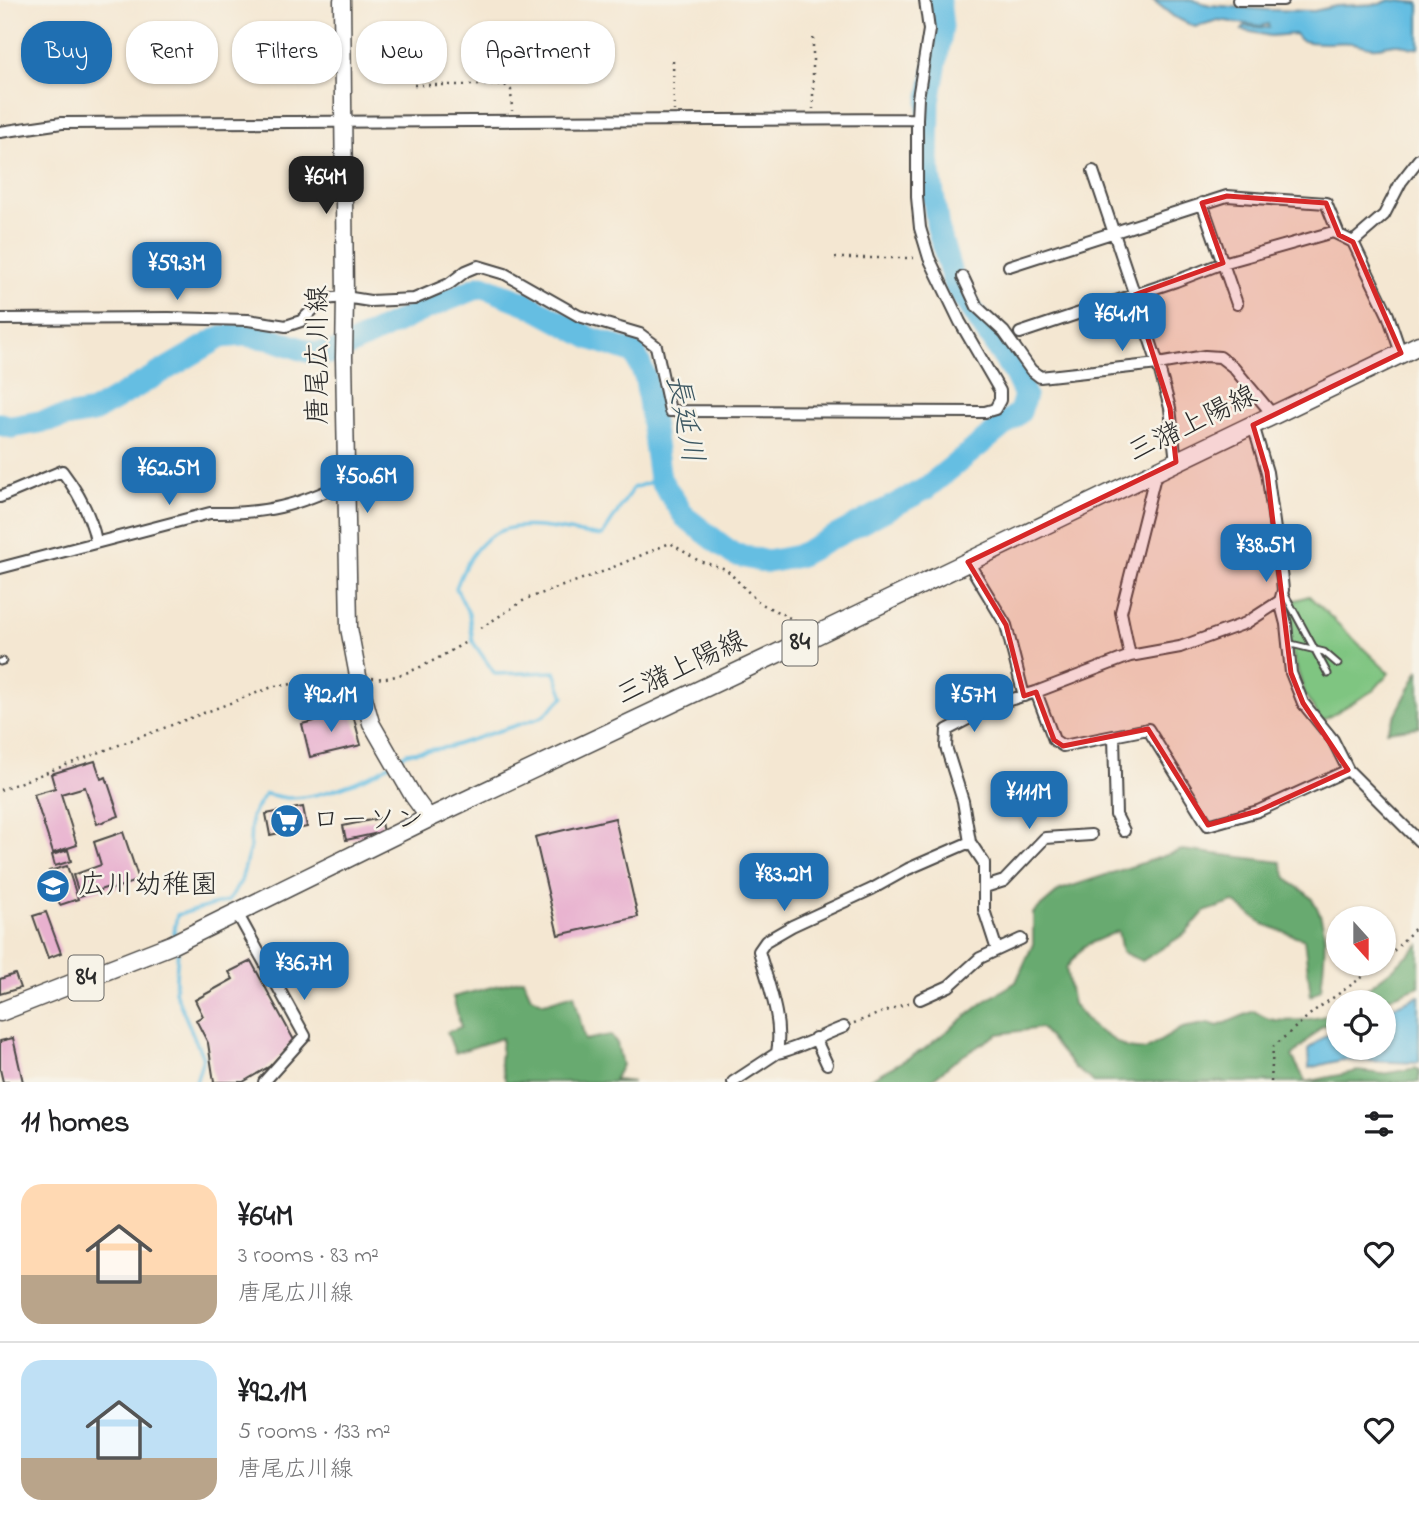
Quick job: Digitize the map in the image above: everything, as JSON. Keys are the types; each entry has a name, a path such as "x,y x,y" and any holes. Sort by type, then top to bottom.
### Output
{"main road":[{"name":"唐尾広川線","path":"342,0 349,628 371,723 413,796 429,818"},
{"name":"三潴上陽線","path":"0,1012 176,942 429,818 1419,345"}],"street":[{"path":"0,319 169,317 248,320 286,326 301,321 324,299 345,303 414,299 449,284 478,266 505,274 579,316 640,334 656,346 670,411 985,412 996,409 1000,391 960,322 929,255 920,228 917,197 917,119 929,30 925,0"},
{"path":"1238,0 1283,0"},
{"path":"0,132 62,123 917,119"},
{"path":"1353,242 1384,215 1401,183 1419,159"},
{"path":"1093,171 1158,365 1170,408 1176,462"},
{"path":"1009,266 1227,196 1326,203 1339,235"},
{"path":"1202,203 1237,304"},
{"path":"1020,333 1223,263 1333,232 1353,242 1388,315 1401,353"},
{"path":"963,277 977,307 1004,332 1031,370 1040,377 1158,365 1205,356 1220,357 1233,367 1273,415"},
{"path":"1253,425 1267,472 1292,673 1303,703 1333,740 1348,770 1419,841"},
{"path":"0,497 62,471 78,492 96,541"},
{"path":"1130,656 1121,612 1156,472"},
{"path":"0,568 210,513 245,514 284,508 347,482"},
{"path":"968,562 1006,625 1024,696"},
{"path":"997,950 984,909 984,863 970,842 963,801 946,747 947,730 996,704 1036,692 1130,656 1180,647 1221,634 1246,623 1281,595"},
{"path":"1036,692 1054,740 1063,746 1148,729 1208,825 1258,811 1348,770"},
{"path":"1114,736 1116,815 1124,831"},
{"path":"985,887 1004,881 1045,838 1091,835"},
{"path":"777,1053 778,1022 759,951 766,941 908,869 970,842"},
{"path":"237,913 305,1036 264,1082"},
{"path":"920,999 949,986 980,958 1021,939"},
{"path":"733,1082 777,1053 792,1050 844,1027"},
{"path":"815,1038 827,1064"}],"lane":[{"path":"1281,595 1317,650 1328,674"},
{"path":"1287,643 1324,652 1338,664"}],"path":[{"path":"813,38 813,120"},
{"path":"673,61 675,120"},
{"path":"414,85 505,85 510,90 512,121"},
{"path":"835,258 920,258 929,255"},
{"path":"481,628 526,599 670,544 699,561 726,569 758,602 790,618 814,636"},
{"path":"0,790 275,686 358,676 380,680 412,671 466,642"},
{"path":"1396,948 1419,924"},
{"path":"1271,1082 1273,1047 1314,1011 1364,976"},
{"path":"844,1027 920,999"}],"highlighted area":[{"path":"1227,196 1326,203 1339,235 1353,242 1401,353 1253,425 1267,472 1291,673 1303,703 1348,770 1258,811 1208,825 1148,729 1063,746 1054,740 1036,692 1024,696 1006,625 968,562 1176,462 1170,408 1134,295 1223,263 1202,203"}],"green space":[{"path":"1309,596 1389,673 1374,690 1322,721 1305,695 1291,649 1283,604"},
{"path":"1419,670 1419,727 1387,731"},
{"path":"1182,850 1281,862 1290,882 1311,898 1324,930 1321,989 1311,996 1304,939 1263,924 1234,902 1204,912 1186,933 1142,961 1122,952 1118,931 1084,946 1066,968 1073,1004 1094,1028 1127,1048 1145,1050 1182,1028 1209,1023 1218,1026 1254,1011 1268,1018 1285,1021 1326,1015 1326,1025 1292,1056 1306,1082 1094,1082 1076,1069 1041,1028 998,1034 956,1060 929,1082 865,1082 923,1050 984,1002 1016,982 1033,944 1033,913 1060,890"},
{"path":"1419,945 1419,986 1396,995 1396,990 1365,990 1383,976 1396,976 1396,966"},
{"path":"523,979 531,997 544,1003 574,994 585,1040 610,1035 617,1043 622,1065 614,1080 633,1082 506,1082 500,1063 502,1038 455,1053 447,1032 461,1027 453,997"},
{"path":"1416,1068 1419,1071 1419,1082 1306,1082 1358,1071 1383,1074"}],"water":[{"path":"1153,0 1192,0 1210,5 1314,11 1336,6 1380,4 1390,0 1419,3 1419,48 1395,44 1373,47 1354,43 1314,43 1300,40 1295,34 1270,36 1242,30 1245,26 1269,28 1268,24 1261,26 1218,20 1195,27 1174,17"},
{"path":"1419,996 1419,1063 1341,1060 1396,1060 1396,1005"},
{"path":"1325,1036 1326,1060 1341,1060 1309,1068 1308,1049"}],"building":[{"path":"352,711 361,745 310,757 302,724"},
{"path":"95,761 101,779 106,777 119,816 97,824 85,787 61,794 77,845 53,853 34,794 55,788 51,774"},
{"name":"ローソン","path":"303,807 307,827 270,835 266,814"},
{"path":"380,818 383,832 346,840 343,826"},
{"path":"615,818 638,917 558,935 535,837"},
{"path":"123,832 139,880 80,896 73,875 101,865 94,842"},
{"path":"68,850 71,861 55,866 52,855"},
{"path":"67,866 78,899 60,905 49,871"},
{"path":"46,912 61,953 48,958 33,916"},
{"path":"251,961 294,1040 270,1066 243,1082 214,1082 208,1043 196,1020 203,1016 195,1000 233,979 229,972"},
{"path":"15,974 20,988 0,994 0,979"},
{"path":"13,1038 23,1082 3,1082 0,1041"}],"waterway":[{"name":"長延川","path":"0,424 12,427 93,412 221,337 244,335 272,339 313,353 333,353 427,308 482,286 527,304 590,338 635,353 646,379 660,479 685,517 733,554 767,562 798,556 925,489 1020,412 1025,395 1015,374 954,284 938,228 928,160 929,102 942,27 939,0"},
{"path":"398,759 407,753 449,747 542,717 564,697 555,672 495,674 473,642 469,614 456,588 468,562 481,544 497,533 514,528 533,527 602,536 633,488 660,479"},
{"path":"175,937 177,915 228,901 241,881 250,848 251,817 265,794 287,798 312,796 354,783 389,765"},
{"path":"178,948 175,992 203,1058 196,1082"}],"place":[{"name":"ローソン","path":"287,821"},
{"name":"広川幼稚園","path":"53,886"}]}
